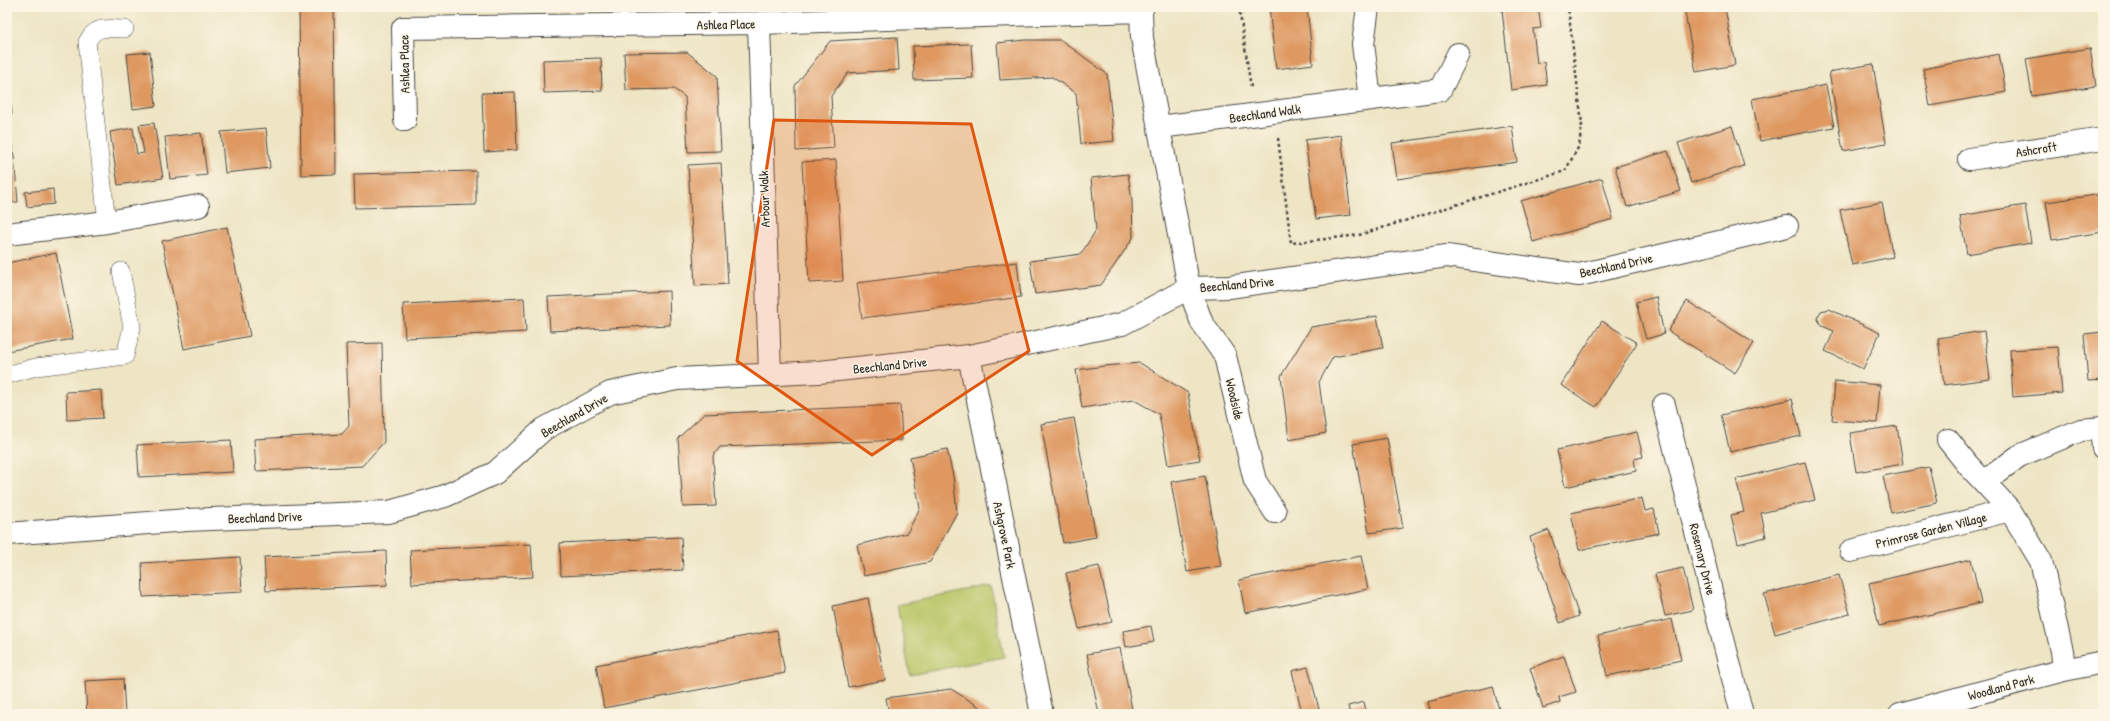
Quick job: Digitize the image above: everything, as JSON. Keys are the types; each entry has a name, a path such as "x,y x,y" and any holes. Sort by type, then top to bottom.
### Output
{"street":[{"path":"1368,7 1363,44 1370,99"},
{"name":"Ashlea Place","path":"405,120 403,28 759,23 953,12 1142,9"},
{"name":"Woodside","path":"1142,9 1142,38 1160,127 1189,288 1202,323 1225,356 1255,481 1275,512"},
{"name":"Arbour Walk","path":"759,23 770,374"},
{"name":"Beechland Walk","path":"1160,127 1440,90 1458,54"},
{"name":"Ashcroft","path":"1969,159 2103,139"},
{"path":"7,234 107,222 198,206"},
{"name":"Beechland Drive","path":"7,534 187,520 389,512 446,496 495,473 544,429 610,393 677,379 819,372 969,356 1122,324 1189,288 1229,287 1447,256 1579,275 1787,226"},
{"name":"Ashgrove Park","path":"969,356 1042,714"},
{"name":"Rosemary Drive","path":"1664,405 1742,714"},
{"path":"1984,482 2018,456 2082,430 2102,435"},
{"name":"Primrose Garden Village","path":"1948,440 2010,510 2041,561 2062,651 2064,670"},
{"name":"Primrose Garden Village","path":"1851,551 2010,510"},
{"name":"Woodland Park","path":"1900,714 2064,670 2103,662"}],"lane":[{"path":"107,222 87,42 91,34 97,29 125,29"},
{"path":"7,375 36,367 125,356 132,327 121,271"}],"path":[{"path":"1239,7 1265,113 1291,243 1359,235 1565,171 1580,146 1582,124 1568,7"}],"highlighted area":[{"path":"774,120 971,124 1029,351 872,455 737,361"}],"green space":[{"path":"991,586 1004,657 910,675 897,605"}],"building":[{"path":"299,7 334,7 336,174 301,175"},
{"path":"1269,7 1307,7 1313,64 1276,69"},
{"path":"1538,7 1541,28 1533,29 1537,63 1544,62 1547,85 1511,90 1502,10"},
{"path":"1684,7 1725,7 1735,65 1696,72"},
{"path":"897,37 899,70 848,73 831,96 834,148 796,151 795,86 830,41"},
{"path":"1025,40 1061,40 1107,74 1114,141 1081,144 1076,93 1052,77 1000,80 997,43"},
{"path":"971,44 973,78 914,80 913,46"},
{"path":"2090,48 2096,86 2032,96 2026,59"},
{"path":"150,52 156,106 133,109 127,54"},
{"path":"687,52 717,76 721,151 688,152 685,97 674,89 626,90 624,53"},
{"path":"1999,54 2006,92 1930,106 1923,69"},
{"path":"601,58 602,91 544,93 543,60"},
{"path":"1873,64 1886,143 1843,151 1829,72"},
{"path":"8,83 12,114 7,114"},
{"path":"1826,85 1834,127 1760,141 1752,99"},
{"path":"515,92 517,150 484,152 482,93"},
{"path":"154,123 163,178 118,185 110,132 133,128 137,154 144,153 139,125"},
{"path":"1512,126 1517,162 1397,179 1392,143"},
{"path":"1732,126 1744,166 1691,183 1678,143"},
{"path":"266,128 270,168 225,173 221,132"},
{"path":"201,133 207,175 170,179 165,137"},
{"path":"1341,135 1351,215 1316,219 1305,140"},
{"path":"7,141 8,145 13,145 18,202 7,203"},
{"path":"1668,151 1681,191 1627,207 1615,167"},
{"path":"836,160 843,281 809,283 802,162"},
{"path":"721,163 728,284 695,286 688,165"},
{"path":"476,171 476,205 355,208 354,174"},
{"path":"1128,174 1132,201 1133,238 1101,285 1035,294 1030,261 1081,254 1096,230 1091,178"},
{"path":"1602,178 1613,219 1533,242 1521,201"},
{"path":"53,189 54,204 27,207 25,192"},
{"path":"2103,194 2103,232 2052,240 2046,202"},
{"path":"1882,202 1893,257 1852,265 1840,210"},
{"path":"2025,205 2031,243 1967,254 1960,216"},
{"path":"227,227 250,336 184,349 162,241"},
{"path":"56,253 73,339 7,351 7,263"},
{"path":"1017,262 1021,297 862,318 857,283"},
{"path":"669,291 670,325 550,331 548,297"},
{"path":"1656,297 1664,334 1646,339 1636,302"},
{"path":"524,298 526,332 405,338 403,304"},
{"path":"1687,301 1754,343 1735,373 1668,331"},
{"path":"1829,309 1880,333 1863,369 1825,351 1834,331 1822,326 1817,318 1821,311"},
{"path":"1377,316 1383,348 1333,357 1319,382 1326,433 1289,440 1281,376 1311,327"},
{"path":"1602,321 1637,343 1596,407 1561,385"},
{"path":"1984,331 1990,379 1944,385 1938,338"},
{"path":"2103,332 2103,380 2088,381 2084,334"},
{"path":"382,343 384,442 362,466 256,471 254,439 342,434 349,426 346,344"},
{"path":"2058,347 2062,393 2013,397 2010,350"},
{"path":"1140,363 1188,393 1200,460 1168,465 1159,414 1134,400 1082,408 1076,370"},
{"path":"1835,381 1880,385 1877,423 1832,420"},
{"path":"101,390 103,418 67,420 66,392"},
{"path":"1792,399 1801,436 1730,452 1721,415"},
{"path":"900,405 902,440 720,447 713,456 716,506 683,507 678,438 704,414"},
{"path":"1074,418 1096,537 1063,543 1041,424"},
{"path":"1897,426 1903,464 1856,472 1850,433"},
{"path":"1637,432 1643,457 1634,459 1636,471 1565,487 1557,450"},
{"path":"1387,438 1403,528 1369,533 1353,444"},
{"path":"231,440 233,472 139,477 137,445"},
{"path":"947,449 953,476 957,512 930,562 864,576 857,545 907,533 920,508 910,457"},
{"path":"1805,462 1815,500 1761,513 1766,537 1738,544 1731,515 1744,512 1736,479"},
{"path":"1929,467 1937,503 1891,513 1883,476"},
{"path":"1205,476 1221,566 1187,572 1171,482"},
{"path":"1642,498 1645,511 1654,509 1659,533 1579,550 1571,513"},
{"path":"1549,530 1579,616 1560,623 1530,537"},
{"path":"681,537 683,570 561,576 560,543"},
{"path":"531,544 533,577 412,584 410,550"},
{"path":"386,551 387,585 266,591 264,557"},
{"path":"1361,556 1368,589 1245,613 1239,580"},
{"path":"240,557 242,592 143,597 142,563"},
{"path":"1971,559 1981,603 1879,626 1869,583"},
{"path":"1099,566 1112,622 1079,629 1066,573"},
{"path":"1683,568 1693,610 1665,616 1655,574"},
{"path":"1839,575 1850,614 1775,634 1764,594"},
{"path":"868,598 885,680 848,687 833,606"},
{"path":"1672,619 1681,660 1607,676 1598,636"},
{"path":"1151,626 1154,642 1126,647 1123,631"},
{"path":"777,630 785,673 604,708 596,665"},
{"path":"1120,648 1133,714 1099,714 1087,654"},
{"path":"1564,656 1576,692 1559,697 1560,702 1543,708 1530,668"},
{"path":"1308,667 1319,709 1302,713 1292,671"},
{"path":"123,679 125,714 87,714 85,681"},
{"path":"1493,686 1500,714 1430,714 1427,702"},
{"path":"951,689 991,714 889,714 886,698"},
{"path":"1364,702 1367,714 1350,714 1348,706"}]}
